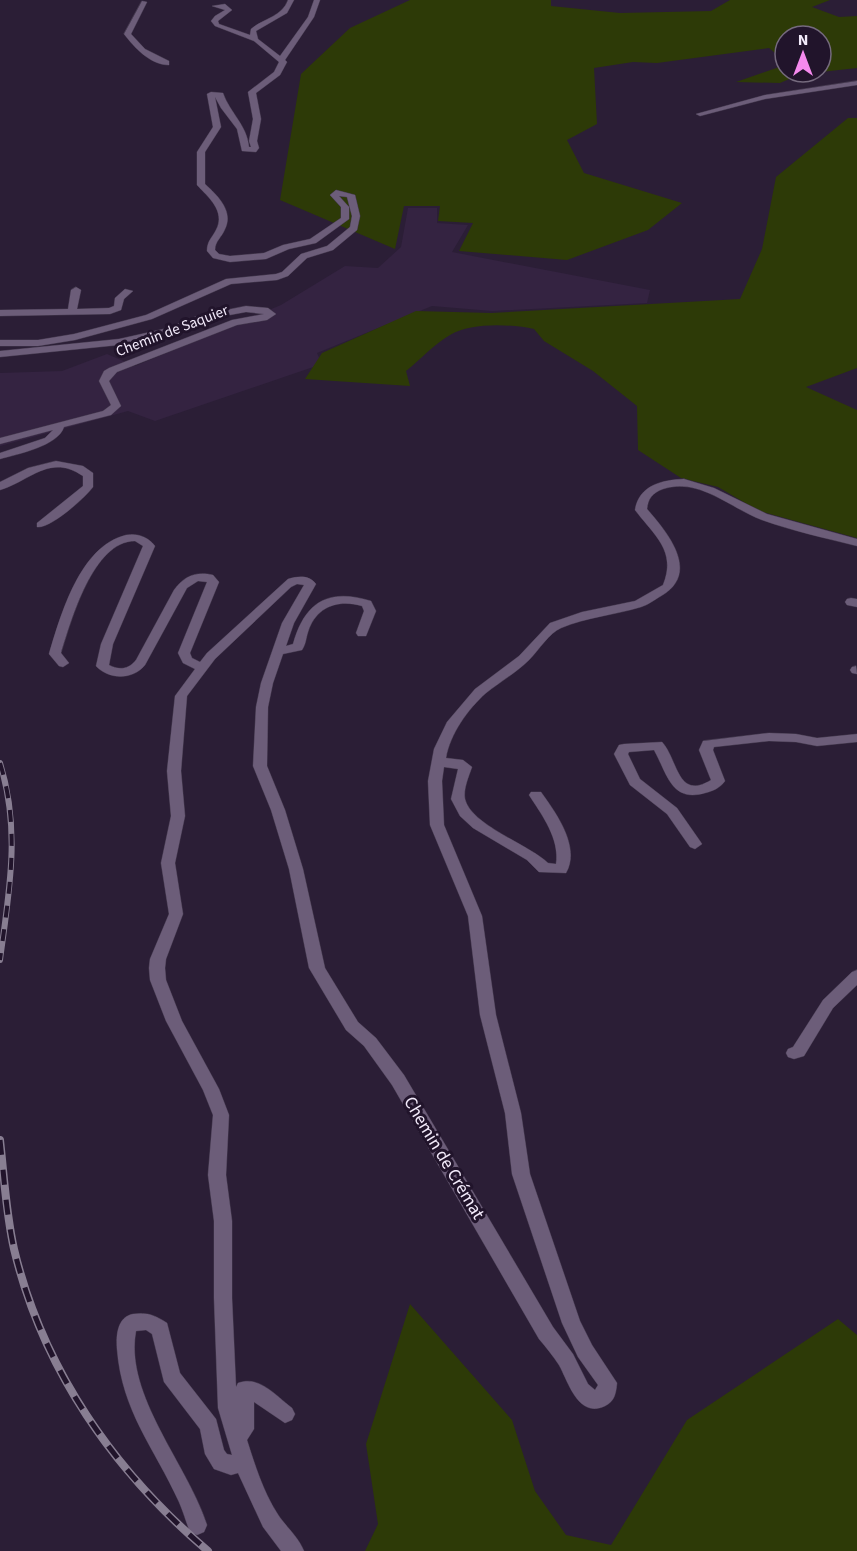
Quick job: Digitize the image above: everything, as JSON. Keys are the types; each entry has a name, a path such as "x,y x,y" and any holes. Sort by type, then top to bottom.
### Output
{"street":[{"path":"256,40 252,33 255,27 282,14 290,6 291,0"},
{"path":"214,6 223,5 229,10 217,17 214,21 217,25 256,40 281,59 311,17 317,0"},
{"path":"144,2 127,34 142,51 166,63"},
{"name":"Chemin de Saquier","path":"0,343 38,343 84,335 149,316 229,281 277,277 285,274 304,256 330,248 354,228 356,216 351,195 336,193 334,195 345,207 345,219 313,241 250,259 223,258 211,251 211,244 221,231 224,222 219,204 201,185 199,177 201,152 217,127 212,94 220,95 222,103 244,131 245,149 253,150 257,122 252,92 277,73 283,63 281,59"},
{"path":"700,114 765,97 857,84"},
{"path":"72,313 76,290"},
{"path":"0,313 72,313 115,309 120,306 120,298 128,291"},
{"name":"Chemin de Saquier","path":"0,354 99,345 159,333 200,318 236,311 260,309 271,314 268,317 228,324 108,373 104,381 116,404 115,408 100,415 0,441"},
{"path":"0,456 49,440 58,432 59,426"},
{"path":"0,487 22,472 41,467 58,465 84,470 89,475 88,487 71,504 59,509 41,525"},
{"name":"Chemin de Crémat","path":"294,1551 270,1520 244,1462 228,1408 225,1371 223,1221 216,1155 221,1115 219,1104 174,1021 158,980 158,959 176,914 168,863 178,816 174,778 181,696 201,668 287,584 292,580 306,581 310,584 288,623 262,707 260,766 279,810 296,869 317,968 352,1026 370,1042 398,1080 546,1333 566,1360 581,1392 589,1398 601,1398 607,1393 608,1383 577,1336 521,1174 513,1113 488,1015 475,915 437,825 435,801 437,762 448,732 468,706 492,681 523,659 554,626 586,615 639,604 668,588 675,569 672,552 663,535 641,510 642,502 650,490 669,483 693,483 718,491 753,513 857,543"},
{"path":"63,663 55,654 65,621 88,570 112,543 122,538 135,537 149,546 107,644 102,666 110,672 124,672 138,667 180,590 188,580 195,576 209,577 213,582 184,652 187,660 201,668"},
{"path":"278,651 298,647 307,622 322,604 331,599 339,598 367,604 370,611 362,633"},
{"path":"694,844 672,811 635,782 621,754 624,748 647,744 657,745 677,783 681,788 689,791 713,786 718,782 706,750 708,744 769,737 796,738 817,742 857,738"},
{"path":"437,762 458,763 465,767 458,799 472,820 532,856 544,868 561,869 564,860 558,832 536,795"},
{"path":"794,1053 798,1052 835,996 857,976"},
{"path":"197,1525 186,1496 149,1434 136,1402 129,1374 125,1341 126,1329 131,1323 149,1321 156,1323 160,1329 171,1376 209,1425 215,1454 221,1462 231,1465 244,1462"},
{"path":"237,1437 244,1429 245,1389 251,1388 285,1414"}],"shaded area":[{"path":"408,208 437,208 437,223 468,225 452,252 650,290 647,303 492,311 432,306 317,353 322,364 155,421 128,411 0,446 0,373 62,371 107,354 135,366 281,305 345,266 378,268 401,247"}],"green space":[{"path":"410,0 551,0 551,6 620,13 711,11 730,0 830,0 812,7 839,17 857,16 857,68 833,71 833,24 773,24 773,51 769,48 657,63 633,62 594,68 597,124 567,140 584,173 682,203 648,230 567,260 459,251 473,223 438,221 440,206 404,206 395,249 280,200 301,74 350,28"},
{"path":"773,69 773,83 736,82"},
{"path":"848,118 857,118 857,368 806,387 857,410 857,538 759,511 718,487 681,478 638,450 637,406 593,371 544,341 534,329 491,325 469,328 450,335 406,371 410,386 305,379 322,353 416,311 491,313 740,299 762,249 776,177"},
{"path":"410,1304 512,1420 535,1491 566,1535 611,1545 687,1420 838,1319 857,1335 857,1551 365,1551 378,1524 366,1444"}],"railway":[{"path":"0,763 6,788 12,837 0,960"},
{"path":"0,1140 14,1249 43,1336 63,1377 113,1452 142,1487 208,1551"}]}
